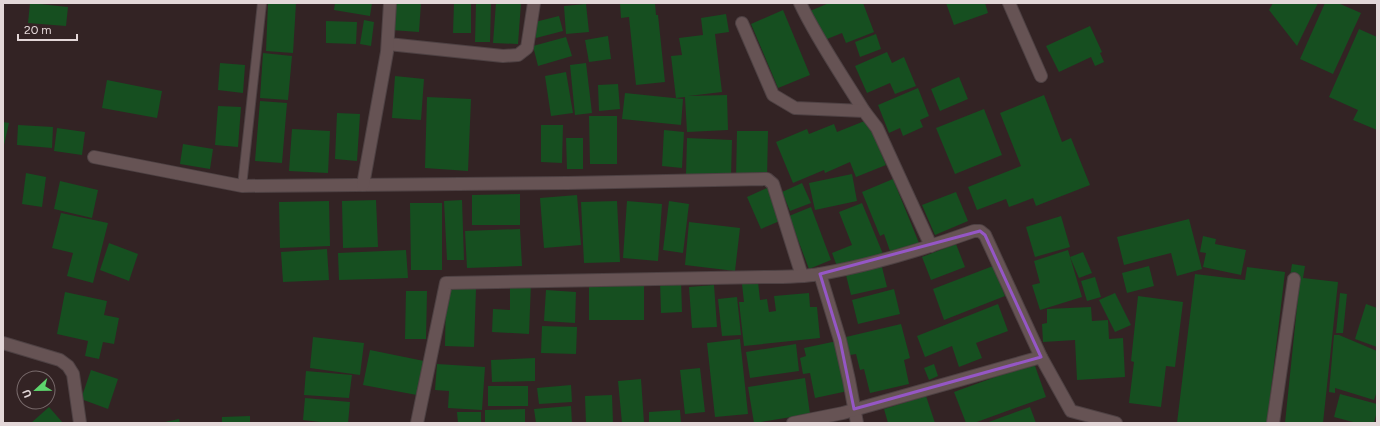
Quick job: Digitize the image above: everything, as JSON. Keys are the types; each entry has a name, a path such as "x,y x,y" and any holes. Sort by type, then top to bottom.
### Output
{"street":[{"path":"363,185 388,44 390,3"},
{"path":"388,44 503,56 518,55 528,48 534,3"},
{"path":"800,3 819,39 876,128 931,246"},
{"path":"1009,3 1041,76"},
{"path":"742,23 773,95 795,108 864,111"},
{"path":"94,157 242,186 575,183 767,179 773,184 802,276"},
{"path":"417,423 446,283 765,278 802,276 820,274 855,266 931,246 974,231 980,231 986,235 1041,357 1071,417 1116,423"},
{"path":"820,274 840,340 857,423"},
{"path":"1273,423 1294,279"},
{"path":"3,343 60,360 68,366 73,374 80,423"},
{"path":"793,423 854,410 1041,357"}],"lane":[{"path":"242,186 262,3"}],"highlighted area":[{"path":"980,231 985,235 1041,357 854,409 840,340 820,274"}],"building":[{"path":"30,3 68,7 66,26 28,23"},
{"path":"268,3 296,3 293,53 266,51"},
{"path":"335,3 372,3 370,16 334,10"},
{"path":"394,3 421,3 419,32 391,30"},
{"path":"454,3 471,3 471,33 453,33"},
{"path":"476,3 491,3 490,42 475,42"},
{"path":"496,3 521,3 518,44 493,43"},
{"path":"620,3 655,3 656,15 658,15 665,82 636,85 629,17 621,18"},
{"path":"829,3 863,3 874,32 846,43 842,33 822,41 810,11"},
{"path":"946,3 985,3 988,13 954,25"},
{"path":"1273,3 1318,3 1297,46 1269,10"},
{"path":"1325,3 1338,3 1361,13 1333,74 1300,59"},
{"path":"586,4 589,32 566,34 564,6"},
{"path":"783,10 810,75 778,88 751,24"},
{"path":"726,14 729,32 715,34 722,92 688,96 727,95 728,130 687,132 685,97 676,98 671,56 682,55 679,38 703,35 701,18"},
{"path":"559,16 563,31 536,38 531,23"},
{"path":"364,20 374,22 371,46 360,44"},
{"path":"326,21 357,22 356,44 326,43"},
{"path":"1090,26 1102,52 1100,53 1104,62 1095,66 1091,57 1059,72 1046,46"},
{"path":"1359,29 1377,37 1377,130 1353,120 1358,110 1329,97"},
{"path":"876,34 881,49 860,57 855,42"},
{"path":"608,36 611,59 589,62 585,40"},
{"path":"566,37 572,56 538,66 533,46"},
{"path":"887,52 892,63 904,57 916,86 895,94 890,83 867,93 855,66"},
{"path":"263,53 292,56 288,100 260,98"},
{"path":"220,63 245,65 243,93 218,90"},
{"path":"586,63 592,113 575,115 570,65"},
{"path":"566,72 573,113 551,116 545,76"},
{"path":"395,76 424,79 421,120 392,118"},
{"path":"959,77 968,99 940,111 931,89"},
{"path":"107,80 162,91 157,118 102,108"},
{"path":"618,84 620,109 599,111 598,85"},
{"path":"918,88 929,116 920,120 923,127 903,136 900,128 889,133 878,105"},
{"path":"625,93 683,99 681,125 622,119"},
{"path":"1044,95 1062,142 1071,138 1090,185 1036,206 1033,198 1009,207 1006,199 977,210 968,187 1021,166 1000,113"},
{"path":"427,97 471,99 468,171 425,168"},
{"path":"260,101 287,103 282,163 255,161"},
{"path":"218,106 241,107 238,147 215,145"},
{"path":"984,109 1002,155 955,174 936,128"},
{"path":"337,113 360,114 357,161 335,159"},
{"path":"589,116 617,116 617,164 590,164"},
{"path":"867,120 886,165 856,177 850,162 825,173 824,170 793,183 776,142 807,129 809,134 834,124 837,132"},
{"path":"3,122 9,123 4,145 3,145"},
{"path":"18,125 53,127 52,148 17,145"},
{"path":"541,125 563,125 562,163 541,162"},
{"path":"57,128 85,132 82,155 54,151"},
{"path":"292,129 330,131 328,173 289,171"},
{"path":"664,130 684,132 682,168 662,166"},
{"path":"737,131 768,131 767,179 736,178"},
{"path":"566,138 583,138 583,169 567,169"},
{"path":"687,138 732,140 731,176 686,174"},
{"path":"183,144 213,149 210,169 180,164"},
{"path":"26,173 46,177 42,207 22,204"},
{"path":"852,174 857,201 815,210 809,183"},
{"path":"893,179 919,243 891,254 884,234 880,236 862,192"},
{"path":"60,181 98,190 92,218 54,209"},
{"path":"802,183 811,203 790,211 782,192"},
{"path":"769,187 782,220 761,229 747,197"},
{"path":"956,192 968,221 935,235 922,205"},
{"path":"520,194 520,225 472,225 472,195"},
{"path":"577,195 581,245 544,248 540,198"},
{"path":"376,200 378,247 343,248 342,201"},
{"path":"462,200 464,260 447,260 444,201"},
{"path":"329,201 330,246 280,248 279,202"},
{"path":"617,201 620,262 584,263 581,202"},
{"path":"627,201 662,204 658,261 623,258"},
{"path":"669,201 689,204 683,253 663,250"},
{"path":"410,203 442,203 442,270 411,270"},
{"path":"862,203 883,254 838,269 832,253 852,245 839,212"},
{"path":"811,207 831,260 809,269 789,216"},
{"path":"61,213 108,223 93,283 67,276 73,253 52,248"},
{"path":"1061,216 1070,247 1035,257 1026,227"},
{"path":"1189,219 1202,269 1177,276 1171,253 1124,265 1117,237"},
{"path":"689,222 740,228 735,271 685,265"},
{"path":"520,229 522,266 467,268 465,231"},
{"path":"1203,236 1216,239 1215,244 1246,250 1241,275 1203,267 1206,253 1200,252"},
{"path":"109,243 138,254 129,281 100,270"},
{"path":"956,244 965,267 931,280 922,257"},
{"path":"327,249 329,280 283,282 281,252"},
{"path":"406,250 408,278 339,280 338,253"},
{"path":"1068,250 1082,297 1040,310 1032,285 1040,283 1034,261"},
{"path":"1083,252 1092,273 1079,278 1070,257"},
{"path":"881,263 887,287 851,295 845,271"},
{"path":"1292,264 1305,266 1303,278 1338,282 1323,423 1285,423 1300,278 1290,276"},
{"path":"993,266 1005,296 944,320 933,289"},
{"path":"1149,266 1154,286 1127,293 1122,273"},
{"path":"1247,267 1285,272 1267,423 1177,423 1195,274 1245,280"},
{"path":"1095,277 1101,297 1087,301 1081,281"},
{"path":"660,281 681,281 682,312 661,313"},
{"path":"510,282 531,283 529,334 492,332 493,309 510,310"},
{"path":"589,282 644,282 644,320 589,320"},
{"path":"758,282 760,300 767,299 769,312 776,311 774,296 809,293 810,307 817,307 820,338 744,346 739,302 744,302 742,284"},
{"path":"714,285 717,327 692,328 689,287"},
{"path":"446,288 476,289 474,347 445,346"},
{"path":"894,289 900,314 858,324 852,300"},
{"path":"546,290 576,292 575,323 544,321"},
{"path":"406,291 427,291 426,339 405,339"},
{"path":"65,292 107,301 104,315 119,318 114,344 103,342 99,359 85,356 88,341 57,334"},
{"path":"1115,293 1131,325 1115,332 1099,300"},
{"path":"1340,293 1347,294 1343,333 1336,333"},
{"path":"1138,296 1183,302 1175,367 1166,366 1161,407 1129,403 1134,362 1131,361"},
{"path":"737,297 741,335 722,336 718,299"},
{"path":"998,304 1008,331 976,343 982,358 959,367 952,346 925,357 917,336"},
{"path":"1366,304 1377,308 1377,347 1355,339"},
{"path":"1091,307 1092,321 1108,320 1109,339 1123,338 1125,377 1077,380 1075,340 1043,342 1042,324 1047,323 1047,309"},
{"path":"901,324 910,358 904,360 909,384 870,393 864,369 860,370 856,354 850,355 846,337"},
{"path":"542,326 577,327 576,354 541,353"},
{"path":"1334,335 1339,335 1377,351 1377,391 1374,400 1335,388 1335,393 1329,392"},
{"path":"313,337 364,343 360,375 310,368"},
{"path":"740,339 748,414 715,417 707,343"},
{"path":"837,341 848,391 815,398 810,373 803,374 800,358 806,356 804,348"},
{"path":"796,344 799,371 750,378 746,352"},
{"path":"370,350 424,361 417,395 363,385"},
{"path":"535,358 535,381 492,382 491,360"},
{"path":"1034,363 1046,397 974,423 966,423 954,392"},
{"path":"437,364 485,367 482,410 448,408 449,391 435,390"},
{"path":"934,364 938,376 929,380 924,368"},
{"path":"700,368 705,412 685,414 680,370"},
{"path":"91,370 118,379 108,409 81,399"},
{"path":"306,371 352,375 349,398 304,395"},
{"path":"805,378 810,414 754,423 748,387"},
{"path":"641,379 644,423 622,423 618,381"},
{"path":"571,385 572,402 539,404 537,388"},
{"path":"488,386 528,386 528,406 488,406"},
{"path":"1340,394 1377,404 1374,423 1352,423 1353,422 1334,417"},
{"path":"612,395 613,423 586,423 585,396"},
{"path":"926,396 935,423 888,423 884,409"},
{"path":"305,398 350,402 348,423 329,423 303,420"},
{"path":"571,406 572,423 536,423 534,409"},
{"path":"1030,407 1036,423 986,423"},
{"path":"525,409 525,423 485,423 485,410"},
{"path":"46,410 52,410 63,423 31,423"},
{"path":"680,410 681,423 649,423 649,412"},
{"path":"457,412 481,412 481,423 458,423"},
{"path":"250,416 250,423 222,423 222,417"},
{"path":"179,419 180,423 165,423 165,422"}]}
